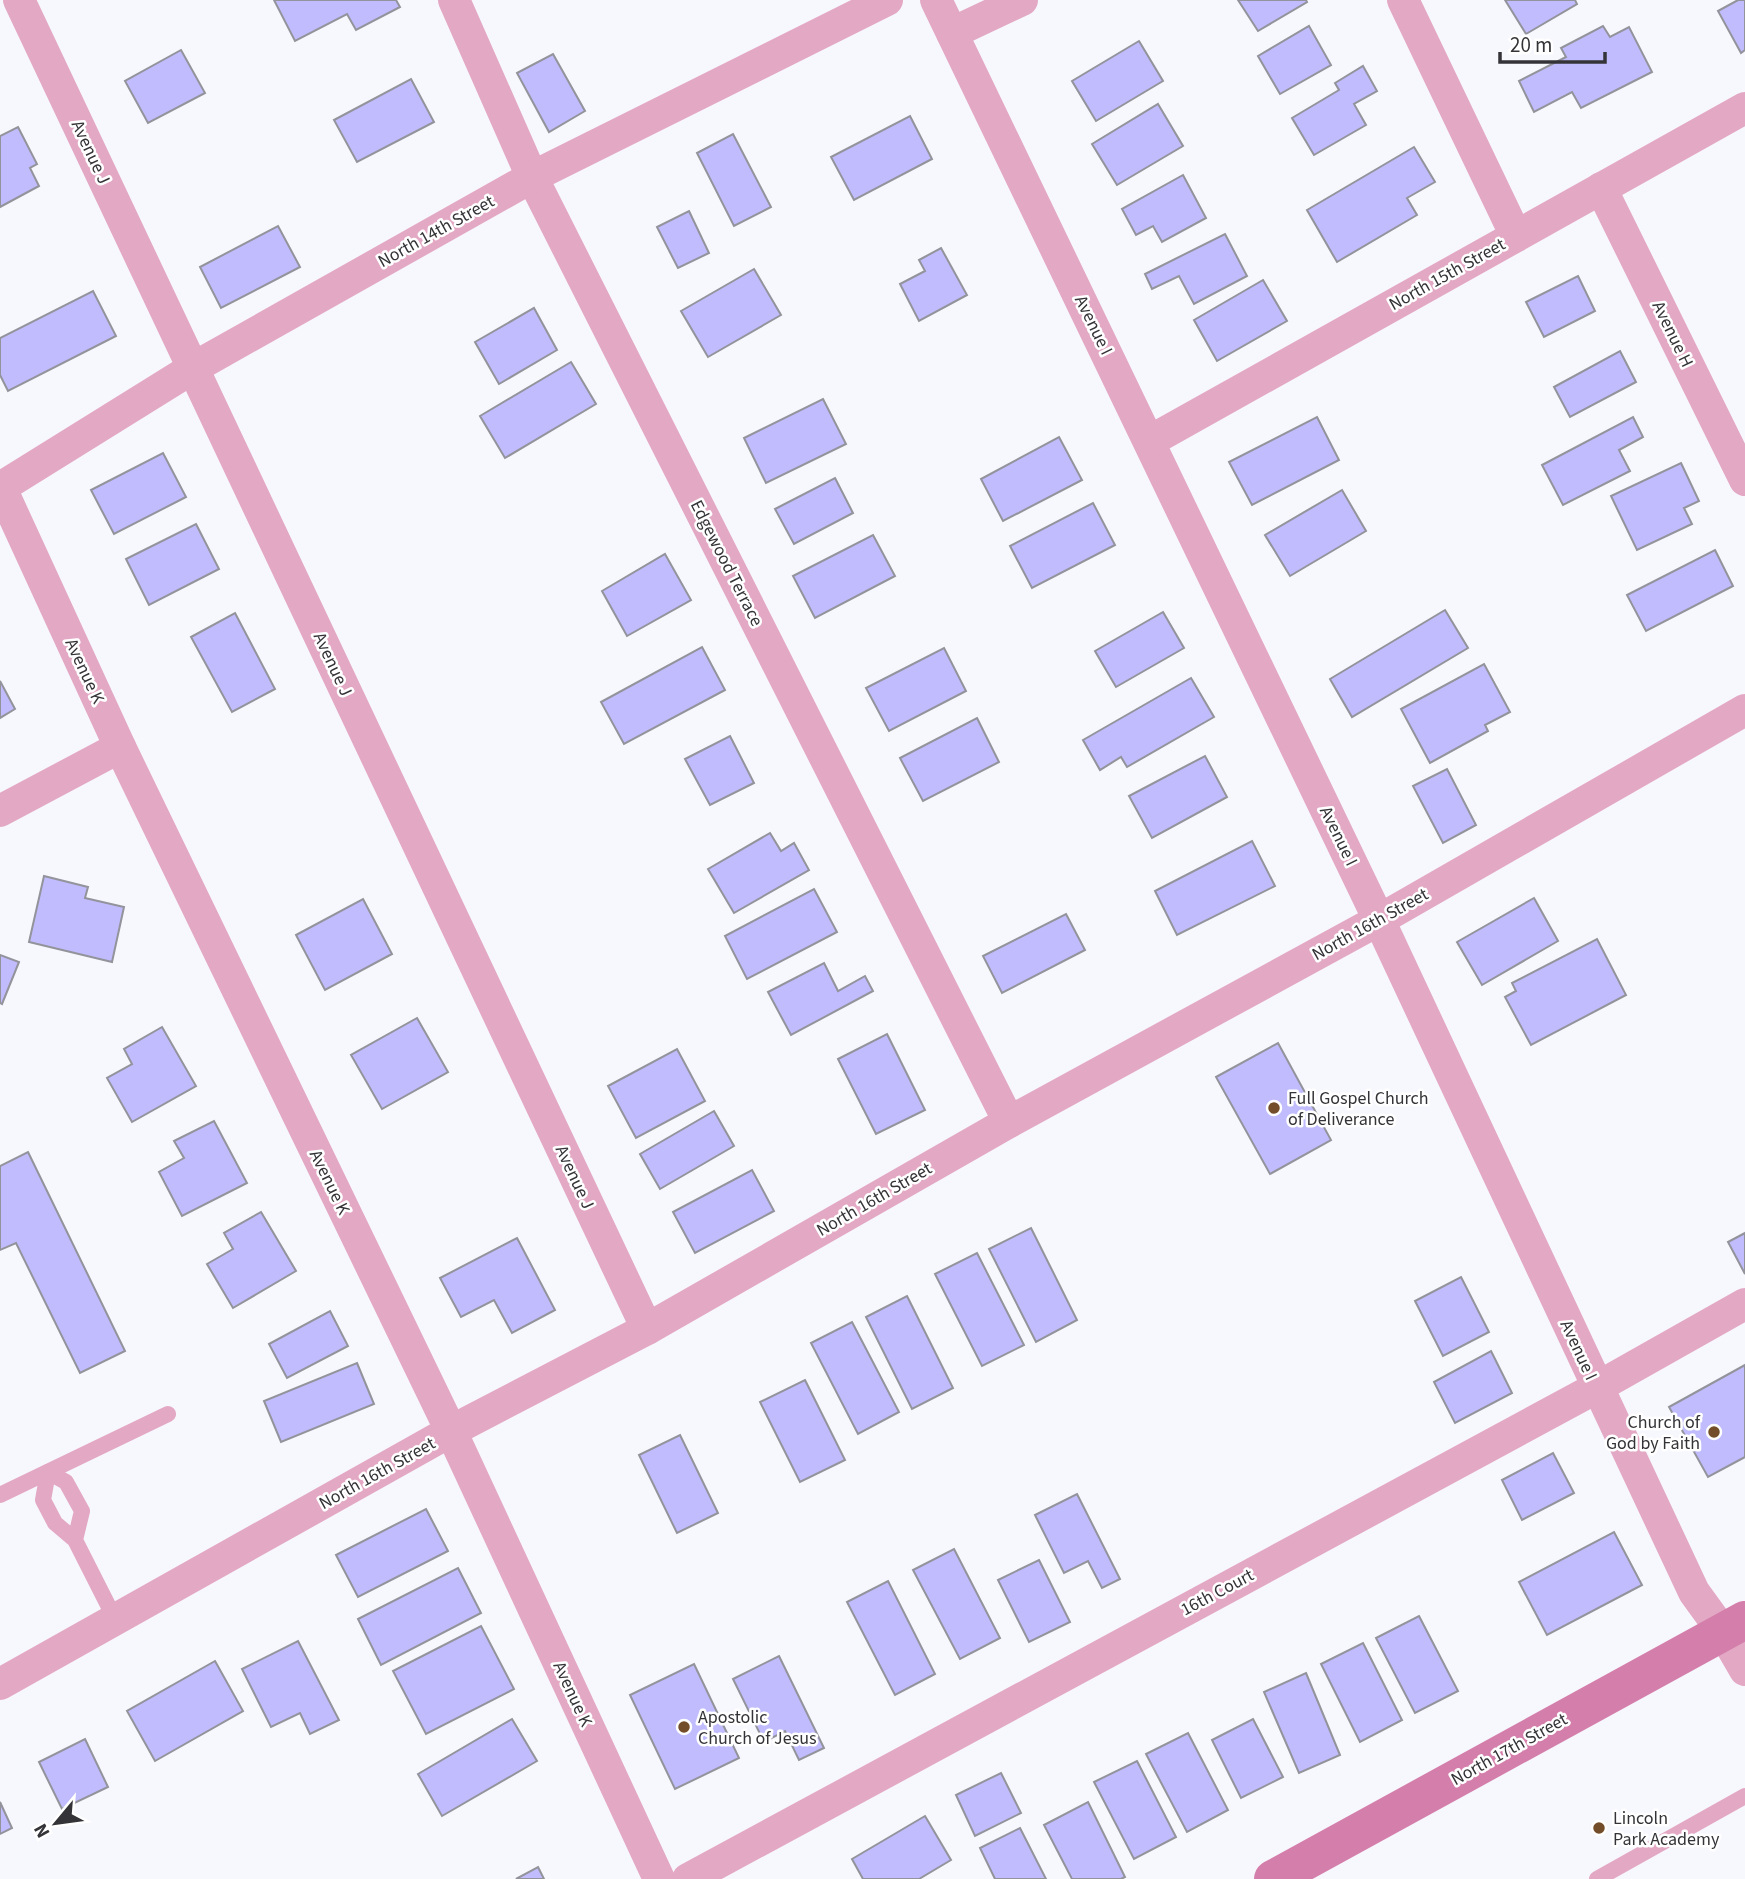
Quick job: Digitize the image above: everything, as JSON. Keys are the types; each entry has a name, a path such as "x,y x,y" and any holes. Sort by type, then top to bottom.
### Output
{"street":[{"name":"Avenue J","path":"19,0 647,1329"},
{"name":"Edgewood Terrace","path":"454,0 532,177 1009,1122"},
{"name":"North 14th Street","path":"0,487 193,368 532,177 887,0"},
{"name":"Avenue I","path":"936,0 1379,920 1596,1388 1694,1592 1734,1626 1745,1670"},
{"path":"952,33 1022,0"},
{"path":"1403,0 1516,236"},
{"name":"North 15th Street","path":"1150,441 1745,108"},
{"name":"Avenue H","path":"1601,188 1745,480"},
{"name":"Avenue K","path":"0,487 120,747 451,1432 659,1879"},
{"name":"North 16th Street","path":"0,1684 451,1432 647,1329 1009,1122 1379,920 1745,710"},
{"path":"0,811 120,747"},
{"name":"16th Court","path":"688,1879 1596,1388 1745,1304"},
{"name":"North 17th Street","path":"1273,1879 1734,1626"}],"lane":[{"path":"0,1495 168,1414"},
{"path":"48,1472 66,1482 82,1511 75,1540"},
{"path":"48,1472 43,1500 55,1523 75,1540 115,1619"},
{"path":"1597,1879 1745,1796"}],"building":[{"path":"274,0 396,0 400,7 356,30 347,14 295,41"},
{"path":"1238,0 1306,0 1307,2 1258,31"},
{"path":"1505,0 1575,0 1577,4 1526,34"},
{"path":"1738,0 1745,0 1745,50 1741,53 1718,11"},
{"path":"1309,26 1331,65 1280,94 1258,56"},
{"path":"1603,26 1610,37 1629,27 1652,72 1581,108 1572,92 1534,112 1519,81 1566,57 1561,48"},
{"path":"1139,41 1163,81 1096,121 1072,81"},
{"path":"181,50 205,93 148,123 125,81"},
{"path":"553,54 585,111 549,132 517,73"},
{"path":"1363,66 1377,91 1354,104 1366,125 1314,155 1292,118 1339,90 1335,83"},
{"path":"411,79 434,122 357,162 334,120"},
{"path":"1158,104 1183,146 1117,185 1092,144"},
{"path":"910,116 932,159 854,200 831,157"},
{"path":"18,127 37,164 30,168 39,186 0,207 0,136"},
{"path":"733,134 771,207 734,226 697,153"},
{"path":"1414,147 1435,182 1407,198 1417,215 1337,262 1307,210"},
{"path":"1183,175 1206,218 1162,242 1153,226 1136,235 1122,209"},
{"path":"689,211 709,253 678,268 657,227"},
{"path":"278,226 300,267 221,308 200,267"},
{"path":"1225,234 1247,276 1194,304 1179,276 1152,289 1145,274"},
{"path":"941,248 967,295 919,321 900,284 925,271 919,260"},
{"path":"754,269 781,315 708,357 681,311"},
{"path":"1578,276 1595,311 1544,337 1526,302"},
{"path":"1263,280 1287,321 1217,361 1194,320"},
{"path":"93,291 116,336 8,391 0,375 0,338"},
{"path":"534,308 557,350 499,384 475,342"},
{"path":"1620,351 1636,382 1570,417 1554,387"},
{"path":"571,362 596,404 505,458 480,416"},
{"path":"823,399 846,444 766,483 744,438"},
{"path":"1317,417 1339,460 1252,505 1229,462"},
{"path":"1633,417 1643,437 1619,450 1630,471 1563,505 1542,465"},
{"path":"1059,437 1082,480 1003,521 981,479"},
{"path":"163,453 186,497 114,534 91,490"},
{"path":"1681,463 1699,501 1684,508 1692,524 1637,550 1611,496"},
{"path":"835,478 853,513 794,544 775,509"},
{"path":"1342,490 1366,531 1290,576 1265,535"},
{"path":"1093,503 1115,545 1032,588 1010,546"},
{"path":"196,524 219,569 149,605 126,559"},
{"path":"873,535 895,576 815,618 793,576"},
{"path":"1715,550 1733,586 1646,631 1627,595"},
{"path":"665,554 691,600 627,636 602,591"},
{"path":"1445,610 1468,648 1352,717 1330,679"},
{"path":"1163,612 1184,648 1116,687 1095,651"},
{"path":"235,613 275,689 232,712 191,637"},
{"path":"702,647 725,690 624,744 601,702"},
{"path":"944,648 966,691 889,731 866,688"},
{"path":"1484,664 1510,712 1485,725 1488,731 1430,763 1401,709"},
{"path":"1191,678 1214,717 1127,767 1121,757 1100,770 1083,740"},
{"path":"0,681 15,709 0,718"},
{"path":"977,718 999,762 923,801 900,758"},
{"path":"730,736 754,783 710,805 685,759"},
{"path":"1205,756 1227,797 1152,838 1129,796"},
{"path":"1447,769 1476,825 1443,843 1413,786"},
{"path":"770,833 781,851 794,843 809,870 734,913 708,869"},
{"path":"1252,841 1275,886 1177,935 1155,891"},
{"path":"44,876 88,887 85,898 124,907 112,962 29,942"},
{"path":"814,889 837,932 747,979 725,936"},
{"path":"1534,898 1558,941 1482,985 1457,942"},
{"path":"363,899 392,954 325,990 296,935"},
{"path":"1066,914 1085,950 1002,993 983,956"},
{"path":"1597,939 1626,995 1531,1045 1505,997 1516,991 1512,983"},
{"path":"0,955 19,962 2,1004 0,1003"},
{"path":"824,963 838,991 865,976 873,991 791,1035 768,992"},
{"path":"417,1018 448,1072 382,1109 351,1055"},
{"path":"162,1027 196,1086 132,1122 107,1078 132,1064 124,1049"},
{"path":"887,1034 925,1110 876,1134 838,1059"},
{"name":"Full Gospel Church of Deliverance","path":"1278,1043 1331,1140 1270,1174 1216,1077"},
{"path":"677,1049 705,1101 636,1138 608,1086"},
{"path":"714,1111 734,1146 660,1189 640,1154"},
{"path":"214,1121 247,1183 182,1216 159,1172 184,1158 174,1141"},
{"path":"28,1152 125,1351 80,1373 16,1243 0,1250 0,1166"},
{"path":"752,1170 774,1211 695,1253 673,1212"},
{"path":"261,1212 296,1271 233,1308 207,1264 233,1249 224,1233"},
{"path":"1031,1228 1077,1320 1036,1342 989,1249"},
{"path":"1745,1233 1745,1274 1728,1242"},
{"path":"517,1238 555,1310 512,1333 494,1300 461,1317 440,1278"},
{"path":"977,1253 1024,1345 982,1366 935,1274"},
{"path":"1461,1277 1489,1332 1443,1356 1415,1301"},
{"path":"907,1296 953,1388 912,1409 866,1317"},
{"path":"330,1311 348,1346 287,1378 269,1344"},
{"path":"852,1322 899,1412 858,1434 811,1343"},
{"path":"1491,1351 1512,1393 1455,1423 1434,1382"},
{"path":"357,1363 374,1404 281,1442 264,1401"},
{"name":"Church of God by Faith","path":"1745,1365 1745,1457 1708,1477 1669,1407"},
{"path":"805,1380 845,1460 800,1482 760,1402"},
{"path":"680,1435 718,1513 677,1533 639,1455"},
{"path":"1553,1453 1574,1493 1522,1520 1502,1480"},
{"path":"1077,1494 1120,1579 1102,1588 1088,1561 1064,1573 1035,1515"},
{"path":"426,1509 448,1551 358,1597 336,1555"},
{"path":"1614,1532 1642,1585 1547,1635 1519,1582"},
{"path":"954,1549 1000,1638 960,1659 913,1570"},
{"path":"1039,1560 1070,1622 1029,1642 998,1580"},
{"path":"458,1568 481,1613 381,1665 358,1619"},
{"path":"888,1581 935,1674 895,1695 847,1602"},
{"path":"1419,1616 1458,1691 1415,1713 1376,1638"},
{"path":"481,1626 514,1689 426,1734 393,1671"},
{"path":"298,1641 339,1720 310,1734 300,1713 271,1727 242,1669"},
{"path":"1363,1643 1402,1720 1360,1742 1321,1664"},
{"path":"779,1656 824,1748 799,1760 785,1731 764,1742 733,1679"},
{"path":"215,1661 243,1711 155,1761 127,1711"},
{"name":"Apostolic Church of Jesus","path":"694,1664 739,1758 675,1789 630,1695"},
{"path":"1306,1673 1340,1755 1299,1773 1264,1692"},
{"path":"512,1719 537,1761 442,1816 418,1774"},
{"path":"1253,1719 1283,1777 1241,1798 1212,1740"},
{"path":"1188,1733 1228,1810 1187,1832 1146,1754"},
{"path":"85,1739 108,1787 62,1809 39,1762"},
{"path":"1137,1761 1176,1837 1134,1859 1094,1782"},
{"path":"1001,1773 1021,1813 975,1836 956,1795"},
{"path":"0,1802 12,1828 0,1834"},
{"path":"1088,1802 1125,1877 1121,1879 1072,1879 1044,1825"},
{"path":"925,1816 951,1860 919,1879 863,1879 852,1859"},
{"path":"1020,1828 1046,1879 995,1879 980,1848"},
{"path":"538,1867 544,1879 516,1879"}],"place":[{"name":"Full Gospel Church of Deliverance","path":"1274,1108"},
{"name":"Church of God by Faith","path":"1714,1432"},
{"name":"Apostolic Church of Jesus","path":"684,1727"},
{"name":"Lincoln Park Academy","path":"1599,1828"}]}
